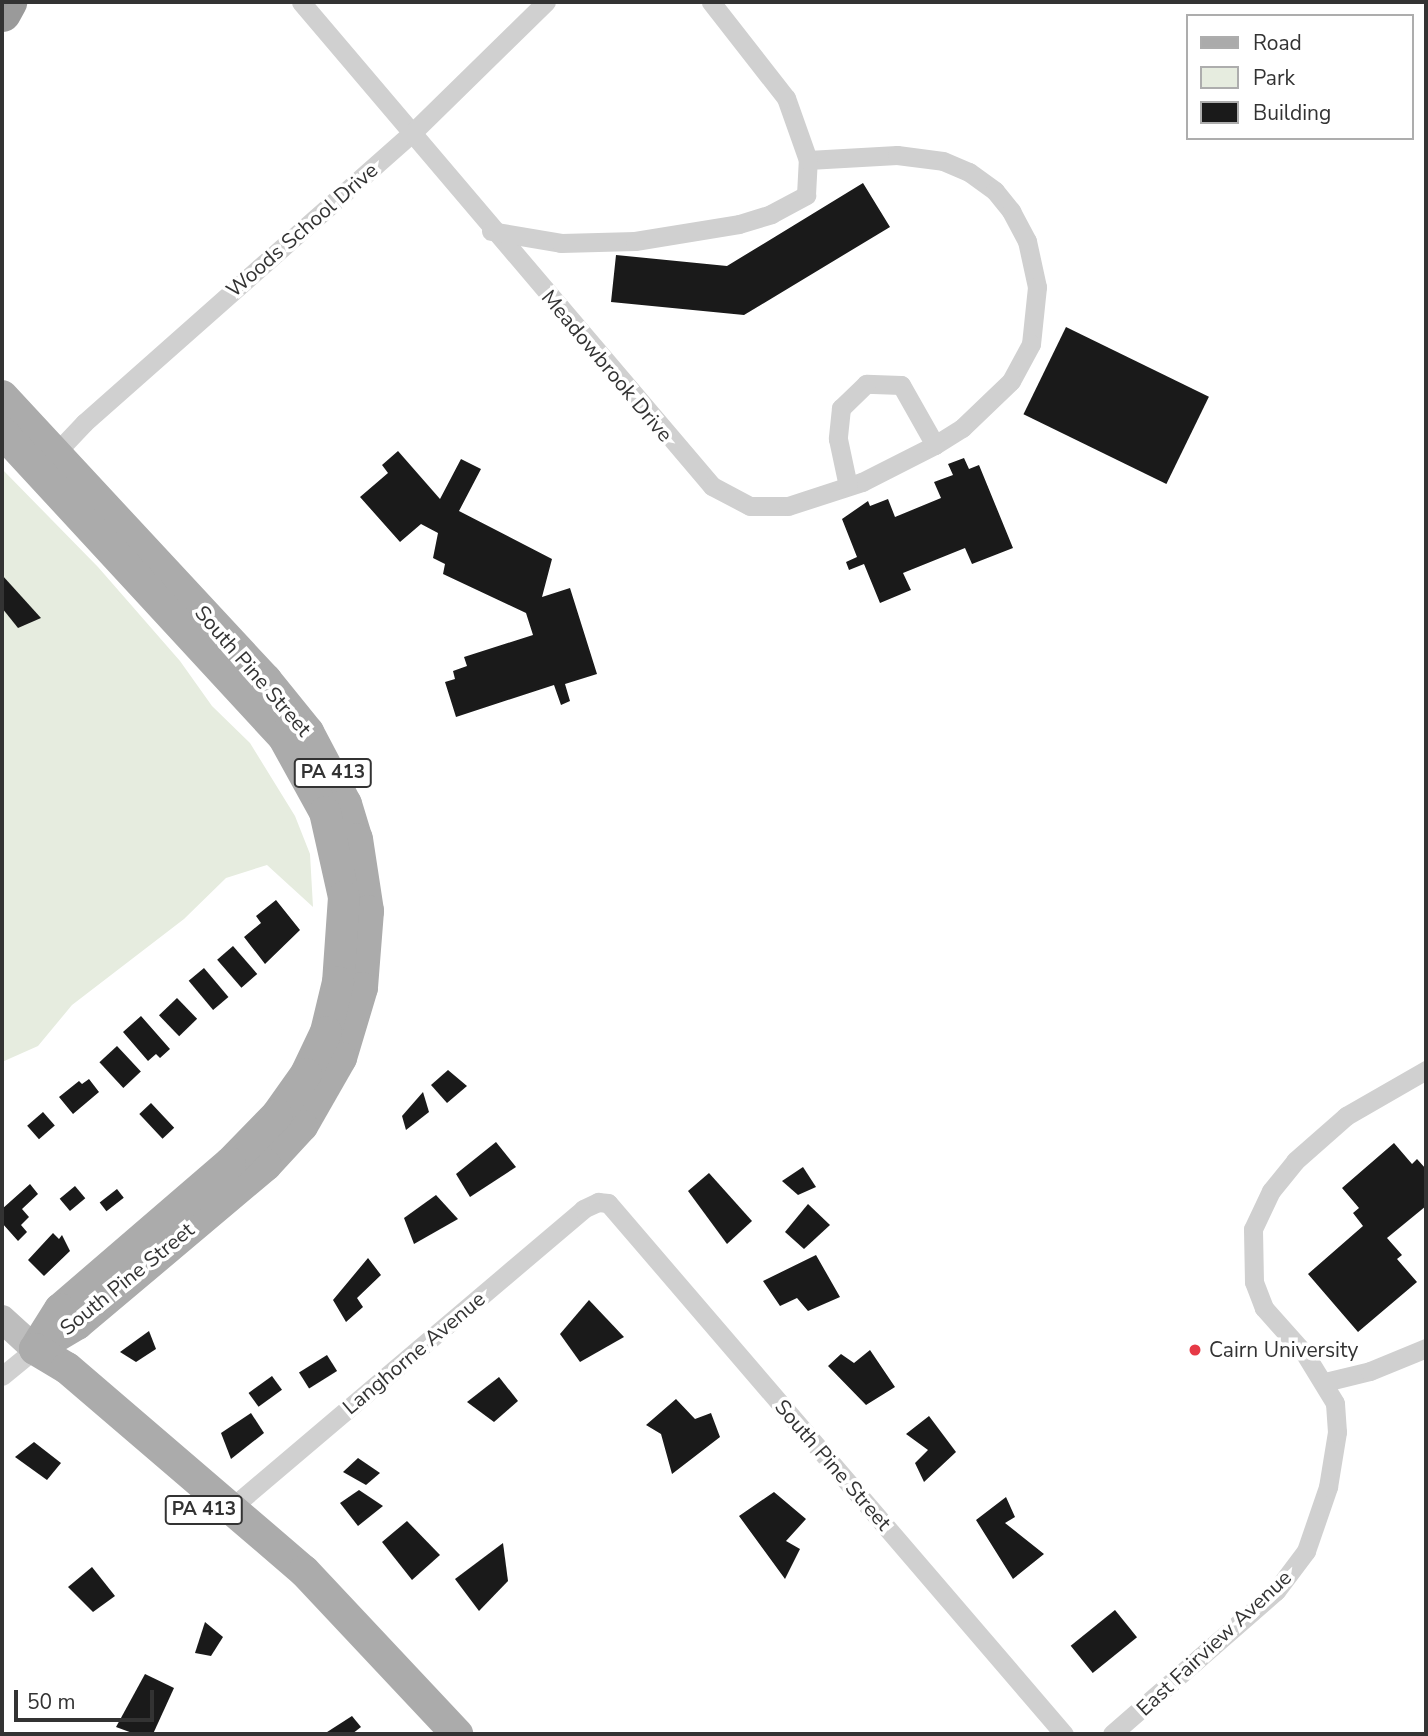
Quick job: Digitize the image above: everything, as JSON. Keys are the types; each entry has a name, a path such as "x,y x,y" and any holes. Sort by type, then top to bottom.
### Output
{"highway":[{"path":"2,13 8,2"}],"main road":[{"name":"South Pine Street","path":"2,396 47,462 266,680 308,732 331,771 357,839 368,911 368,956 341,1058 302,1126 266,1165 88,1316 35,1349"},
{"name":"South Pine Street","path":"2,432 47,462"},
{"name":"PA 413","path":"35,1349 67,1368 304,1571 457,1734"},
{"name":"PA 413","path":"35,1349 59,1384 285,1580 386,1660"}],"street":[{"name":"Meadowbrook Drive","path":"300,2 491,231 712,485 733,499 764,508 788,506 848,486 935,445 996,400 1031,344 1037,287 1027,242 995,191 943,161 897,155 808,160"},
{"name":"Woods School Drive","path":"47,462 411,134 545,2"},
{"path":"491,231 525,239 586,244 668,237 739,224 771,214 806,195 808,160 786,98 711,2"},
{"path":"848,486 838,439 841,408 866,384 901,385 935,445"},
{"name":"East Fairview Avenue","path":"1112,1734 1276,1591 1306,1550 1328,1487 1337,1432 1335,1403 1325,1382 1264,1308 1254,1282 1253,1229 1271,1191 1295,1161 1346,1116 1426,1070"},
{"name":"Langhorne Avenue","path":"231,1508 583,1209 598,1202"},
{"name":"South Pine Street","path":"598,1202 617,1211 1064,1734"},
{"path":"2,1319 35,1349 2,1376"},
{"path":"1325,1382 1370,1371 1426,1348"}],"green space":[{"path":"2,469 98,567 180,661 212,706 250,743 295,816 310,854 313,907 267,865 226,878 184,919 72,1005 38,1046 2,1062"}],"building":[{"path":"863,183 890,227 744,315 611,302 616,255 727,266"},
{"path":"1066,327 1209,397 1166,484 1023,414"},
{"path":"398,451 440,499 461,459 481,469 459,511 552,559 542,597 570,588 597,674 565,684 570,701 561,705 554,685 456,717 445,682 455,679 453,671 467,666 464,657 533,635 526,613 443,574 445,564 433,558 438,533 421,524 400,542 360,497 388,473 382,465"},
{"path":"964,458 969,469 979,465 1013,548 972,564 965,548 903,573 911,590 880,603 864,564 849,570 846,562 857,557 842,519 868,501 870,506 888,499 895,517 941,498 934,482 953,475 948,464"},
{"path":"2,575 41,618 18,628 2,608"},
{"path":"276,900 300,930 265,964 244,937 261,923 256,916"},
{"path":"233,946 257,974 241,988 217,960"},
{"path":"204,968 228,997 213,1010 189,981"},
{"path":"177,998 197,1019 179,1036 159,1015"},
{"path":"141,1016 170,1049 160,1058 156,1054 148,1061 123,1032"},
{"path":"117,1046 141,1072 123,1088 99,1062"},
{"path":"448,1070 467,1086 447,1103 431,1085"},
{"path":"89,1079 99,1092 73,1114 59,1097 79,1081 82,1084"},
{"path":"423,1092 429,1112 406,1130 402,1116"},
{"path":"151,1103 174,1128 162,1139 139,1114"},
{"path":"43,1112 55,1126 39,1139 27,1126"},
{"path":"496,1142 516,1167 470,1197 456,1174"},
{"path":"1394,1143 1412,1164 1417,1159 1426,1169 1426,1206 1387,1238 1402,1255 1397,1259 1417,1282 1358,1332 1308,1274 1363,1226 1353,1213 1359,1208 1342,1188"},
{"path":"803,1167 816,1187 798,1195 782,1181"},
{"path":"709,1173 752,1221 727,1244 688,1191"},
{"path":"30,1184 38,1194 22,1209 29,1217 21,1225 27,1232 18,1241 2,1223 2,1209"},
{"path":"75,1186 85,1198 70,1211 60,1199"},
{"path":"117,1189 124,1198 106,1211 100,1203"},
{"path":"436,1195 458,1219 414,1244 404,1218"},
{"path":"808,1204 830,1225 804,1249 785,1232"},
{"path":"53,1233 59,1239 62,1235 70,1251 44,1276 28,1260"},
{"path":"816,1255 840,1297 808,1311 797,1298 780,1306 763,1281"},
{"path":"368,1258 381,1275 357,1298 363,1307 346,1322 333,1300"},
{"path":"589,1300 624,1337 580,1362 560,1334"},
{"path":"149,1331 156,1349 136,1362 120,1352"},
{"path":"870,1350 895,1387 866,1405 828,1366 841,1354 854,1363"},
{"path":"327,1355 337,1371 309,1389 299,1372"},
{"path":"272,1376 282,1390 259,1407 249,1393"},
{"path":"499,1377 518,1401 494,1422 467,1402"},
{"path":"676,1399 695,1419 711,1413 720,1437 672,1474 661,1434 646,1425"},
{"path":"251,1413 264,1433 231,1459 221,1433"},
{"path":"929,1416 956,1452 924,1482 915,1463 928,1450 906,1434"},
{"path":"34,1442 61,1463 47,1480 15,1457"},
{"path":"358,1458 380,1473 366,1485 343,1472"},
{"path":"359,1490 383,1506 358,1526 340,1503"},
{"path":"774,1492 806,1519 786,1541 800,1549 785,1579 739,1516"},
{"path":"1006,1497 1015,1517 1005,1523 1044,1554 1013,1579 976,1520"},
{"path":"407,1521 440,1555 412,1580 382,1542"},
{"path":"503,1543 508,1581 479,1611 455,1579"},
{"path":"92,1567 115,1596 93,1612 68,1587"},
{"path":"1115,1610 1137,1637 1093,1673 1071,1646"},
{"path":"205,1622 223,1637 211,1656 195,1653"},
{"path":"145,1674 174,1688 153,1734 135,1734 116,1727"},
{"path":"352,1716 361,1727 352,1734 324,1734"}],"place":[{"name":"Cairn University","path":"1195,1350"}]}
